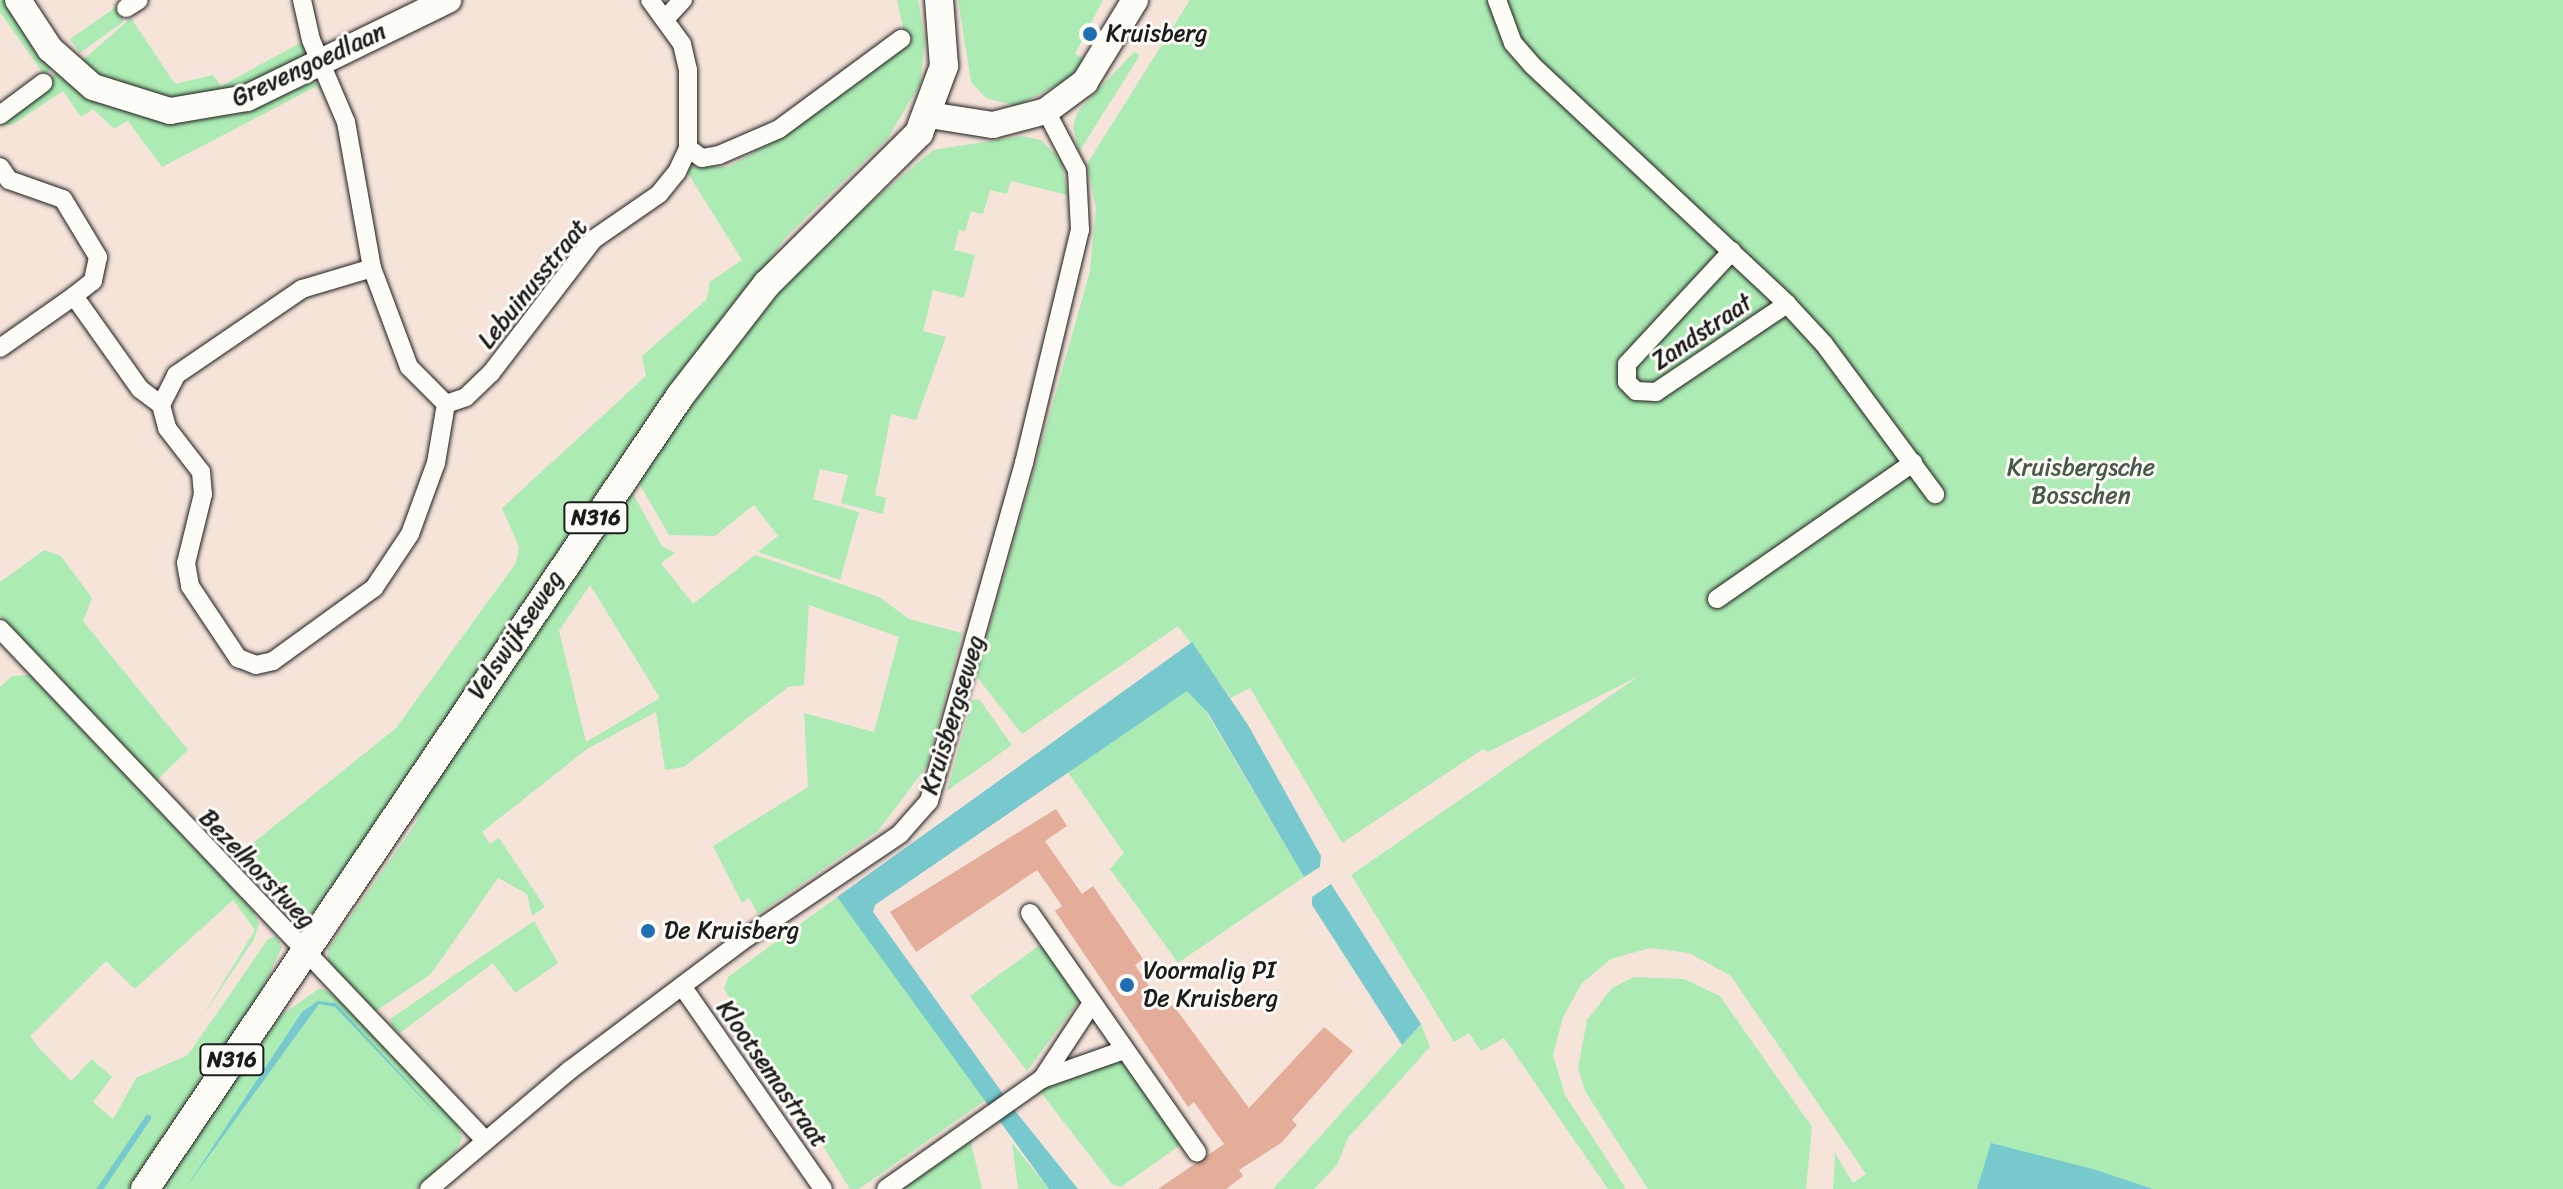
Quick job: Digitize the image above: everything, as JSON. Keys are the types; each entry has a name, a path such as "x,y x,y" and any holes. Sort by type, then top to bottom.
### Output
{"main road":[{"name":"N316","path":"929,115 944,66 939,0"},
{"name":"Velswijkseweg","path":"145,1189 570,554 733,325 788,261 910,145 929,115"}],"street":[{"name":"Grevengoedlaan","path":"18,0 50,49 93,87 148,108 218,106 323,62 448,0"},
{"path":"74,296 140,389 161,405 167,428 201,472 203,494 186,563 190,586 238,658 256,665 273,661 374,588 410,534 436,463 446,404 409,367 372,268 346,122 302,0"},
{"path":"650,0 666,18 688,70 688,148 702,158 719,155 779,129 901,39"},
{"path":"666,18 683,0"},
{"path":"929,115 993,125 1046,111 1085,82 1135,0"},
{"name":"Zandstraat","path":"1497,0 1513,43 1532,65 1787,304 1935,494"},
{"path":"0,115 43,83"},
{"name":"Kruisbergseweg","path":"429,1189 483,1138 682,986 900,834 937,783 1080,230 1077,170 1046,111"},
{"name":"Lebuinusstraat","path":"446,404 466,397 491,373 594,239 659,194 688,148"},
{"path":"0,167 9,180 63,199 98,257 93,281 0,348"},
{"name":"Zandstraat","path":"1732,251 1627,364 1627,382 1636,391 1656,392 1787,304"},
{"path":"161,405 176,375 302,289 372,268"},
{"path":"1717,599 1913,463"},
{"name":"Bezelhorstweg","path":"0,629 304,954 483,1138"},
{"path":"1030,913 1197,1152"},
{"name":"Klootsemastraat","path":"682,986 823,1189"},
{"path":"1042,1079 1092,1003"},
{"path":"886,1189 1042,1079 1124,1050"}],"green space":[{"path":"0,0 7,0 54,67 44,75 0,12"},
{"path":"897,0 918,0 925,41 920,84 888,138 785,238 311,916 294,917 232,860 396,728 516,563 519,547 502,508 646,376 642,356 707,299 710,282 742,260 684,167 728,167 785,135 906,42"},
{"path":"958,0 1103,0 1075,54 1084,59 1069,79 1016,106 986,98 971,82"},
{"name":"Kruisbergsche Bosschen","path":"1190,0 2563,0 2563,1189 1833,1189 1835,1153 1853,1183 1866,1174 1731,976 1689,953 1650,948 1611,959 1582,983 1563,1017 1553,1055 1565,1095 1626,1189 1608,1189 1504,1038 1481,1051 1469,1033 1454,1042 1351,875 1639,676 1488,752 1483,749 1342,843 1250,688 1231,698 1178,626 1022,734 976,676 1090,271 1096,208 1087,164"},
{"path":"119,5 123,22 80,53 70,39"},
{"path":"131,18 175,84 213,75 221,86 302,42 307,55 241,90 201,101 132,94 78,64"},
{"path":"1134,52 1140,55 1079,152 1073,126 1078,111"},
{"path":"58,71 94,99 148,118 210,118 311,80 328,96 317,86 162,167 128,121 114,129 93,109 81,117 63,91 12,125 0,125"},
{"path":"1021,136 1041,140 1061,160 1070,206 1067,195 1011,181 1007,194 990,190 983,214 971,211 965,231 959,230 954,250 975,255 964,298 933,290 923,331 946,337 916,420 891,414 875,495 886,498 883,514 841,503 848,475 820,469 813,499 859,512 840,580 758,552 778,536 754,505 715,536 669,535 636,478 753,316 844,225 933,150"},
{"path":"632,492 662,546 675,553 661,563 693,604 755,555 879,597 909,619 962,633 927,766 878,831 758,914 749,898 742,903 713,846 808,787 804,713 874,732 899,637 809,605 804,685 788,687 684,767 665,770 656,712 587,749 482,832 490,844 499,838 545,907 532,916 527,894 498,878 431,974 376,1011 365,1008 328,964 328,949 416,823 426,789","holes":["590,585 660,698 586,742 559,631"]},
{"path":"44,550 61,556 92,598 83,621 188,750 155,782 0,616 0,582"},
{"path":"30,675 253,910 259,924 253,941 202,1017 255,930 233,900 135,989 106,961 30,1036 39,1048 71,1081 92,1059 112,1077 93,1102 113,1119 136,1078 188,1055 268,939 276,936 282,947 252,1010 132,1189 0,1189 0,687 12,676"},
{"path":"1187,691 1195,693 1304,877 1178,963 1110,869 1124,853 1067,771"},
{"path":"979,699 1012,745 947,791 972,700"},
{"path":"837,897 987,1099 859,1189 850,1189 724,989 728,977"},
{"path":"534,921 558,963 515,993 493,963 400,1033 392,1026 390,1019"},
{"path":"1038,946 1046,948 1081,998 1027,1071 970,996"},
{"path":"1634,977 1684,979 1720,996 1812,1127 1806,1189 1648,1189 1585,1091 1578,1068 1587,1020 1612,988"},
{"path":"320,988 337,996 455,1119 462,1138 456,1151 416,1189 159,1189 280,1016"},
{"path":"1421,1024 1430,1047 1348,1138 1337,1165 1314,1189 1273,1189"},
{"path":"1120,1055 1179,1138 1179,1146 1121,1187 1112,1184 1038,1089"},
{"path":"969,1134 982,1189 892,1189"},
{"path":"1012,1143 1049,1189 1018,1189"}],"water":[{"path":"1192,642 1248,725 1321,856 1320,867 1304,877 1208,713 1187,691 875,905 873,912 1016,1112 1078,1189 1049,1189 837,897"},
{"path":"1331,884 1421,1024 1402,1045 1312,905 1312,897"},
{"path":"318,1001 335,1003 452,1130 335,1007 319,1004 185,1189 302,1012"},
{"path":"1991,1143 2093,1169 2153,1189 1977,1189"}],"building":[{"name":"Voormalig PI De Kruisberg","path":"1056,809 1067,826 1045,841 1082,894 1093,886 1143,959 1135,965 1165,1010 1173,1005 1249,1108 1324,1027 1353,1051 1292,1120 1297,1125 1281,1143 1239,1170 1243,1176 1226,1189 1158,1189 1224,1144 1194,1102 1188,1107 1055,911 1062,906 1037,870 916,952 890,912"}],"waterway":[{"path":"100,1189 148,1118"}],"place":[{"name":"Kruisberg","path":"1090,34"},
{"name":"De Kruisberg","path":"648,931"},
{"name":"Voormalig PI De Kruisberg","path":"1127,985"}]}
